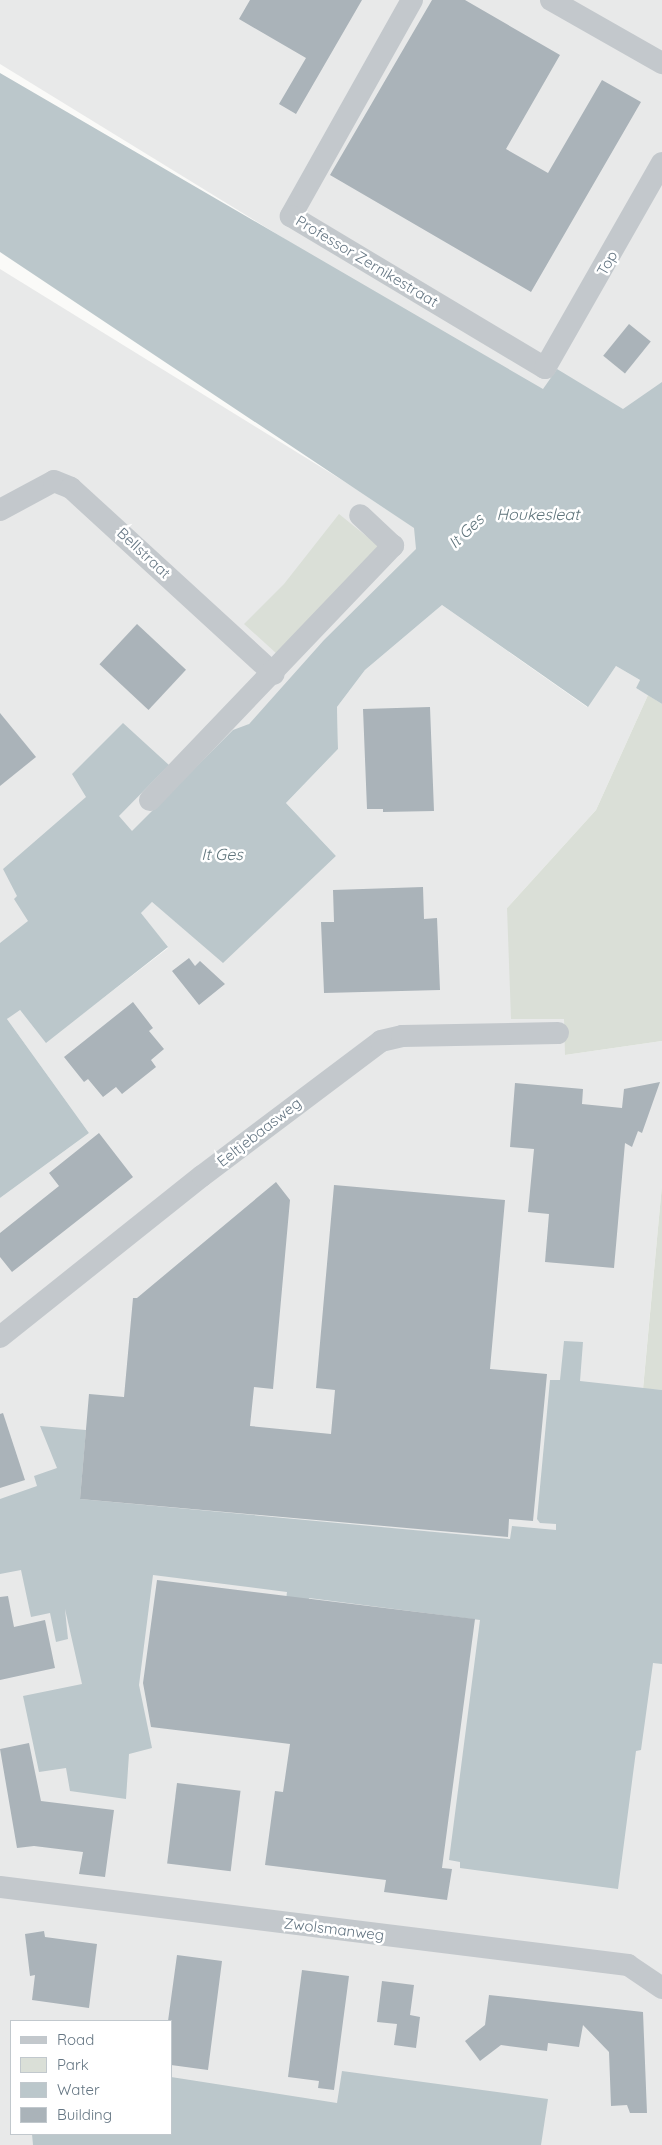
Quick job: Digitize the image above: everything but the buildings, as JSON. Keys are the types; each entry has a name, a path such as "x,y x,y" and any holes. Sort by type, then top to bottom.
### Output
{"street":[{"name":"Professor Zernikestraat","path":"412,0 291,216 545,368 549,362"},
{"path":"551,0 662,63"},
{"name":"Top","path":"549,362 662,163"},
{"name":"Bellstraat","path":"0,510 54,480 71,488 274,674"},
{"path":"150,800 274,674 393,546 360,515"},
{"name":"Eeltjebaasweg","path":"0,1338 202,1176 381,1040 402,1036 558,1033"},
{"name":"Zwolsmanweg","path":"0,1887 628,1965 662,1988"}],"shaded area":[{"path":"0,0 662,0 662,434 620,445 0,64"},
{"path":"0,269 431,535 113,865 0,956"},
{"path":"442,605 587,707 616,666 640,680 636,688 648,695 596,810 507,908 565,1019 565,1055 662,1041 662,1185 643,1388 662,1390 662,2145 0,2145 0,1198 89,1133 7,1019 19,1009 46,1042 168,948 141,913 152,902 223,962 336,856 286,803 338,749 337,707 365,670"}],"green space":[{"path":"339,514 381,548 277,654 244,624 284,584"},
{"path":"648,695 662,704 662,1041 565,1055 564,1019 511,1019 507,908 596,810"},
{"path":"662,1185 662,1390 643,1389"}],"water":[{"name":"Houkesleat","path":"0,73 543,389 557,369 623,409 662,382 662,704 636,688 640,680 616,666 588,707 442,605 365,670 337,707 338,749 286,803 336,856 223,963 152,902 141,913 168,947 46,1043 20,1010 7,1019 89,1133 0,1198 0,943 28,921 14,899 17,896 3,869 86,797 72,774 123,723 169,765 119,816 132,831 233,730 249,724 324,640 416,549 414,528 0,252"},
{"path":"564,1341 583,1342 580,1381 662,1390 662,1664 653,1663 641,1750 636,1751 618,1889 460,1868 460,1862 449,1860 480,1620 309,1598 297,1686 275,1683 287,1592 153,1575 139,1685 152,1748 129,1754 126,1799 70,1791 66,1768 39,1772 23,1696 82,1684 65,1609 68,1639 56,1642 50,1613 31,1617 21,1570 0,1574 0,1499 37,1486 34,1476 57,1468 40,1426 86,1430 80,1499 510,1539 512,1526 556,1530 556,1524 540,1523 537,1519 550,1380 560,1380"},
{"path":"342,2071 548,2099 541,2145 33,2145 32,2135 172,2135 172,2077 337,2103"}],"water label":[{"name":"It Ges","path":"466,531"},
{"name":"It Ges","path":"222,854"}]}
